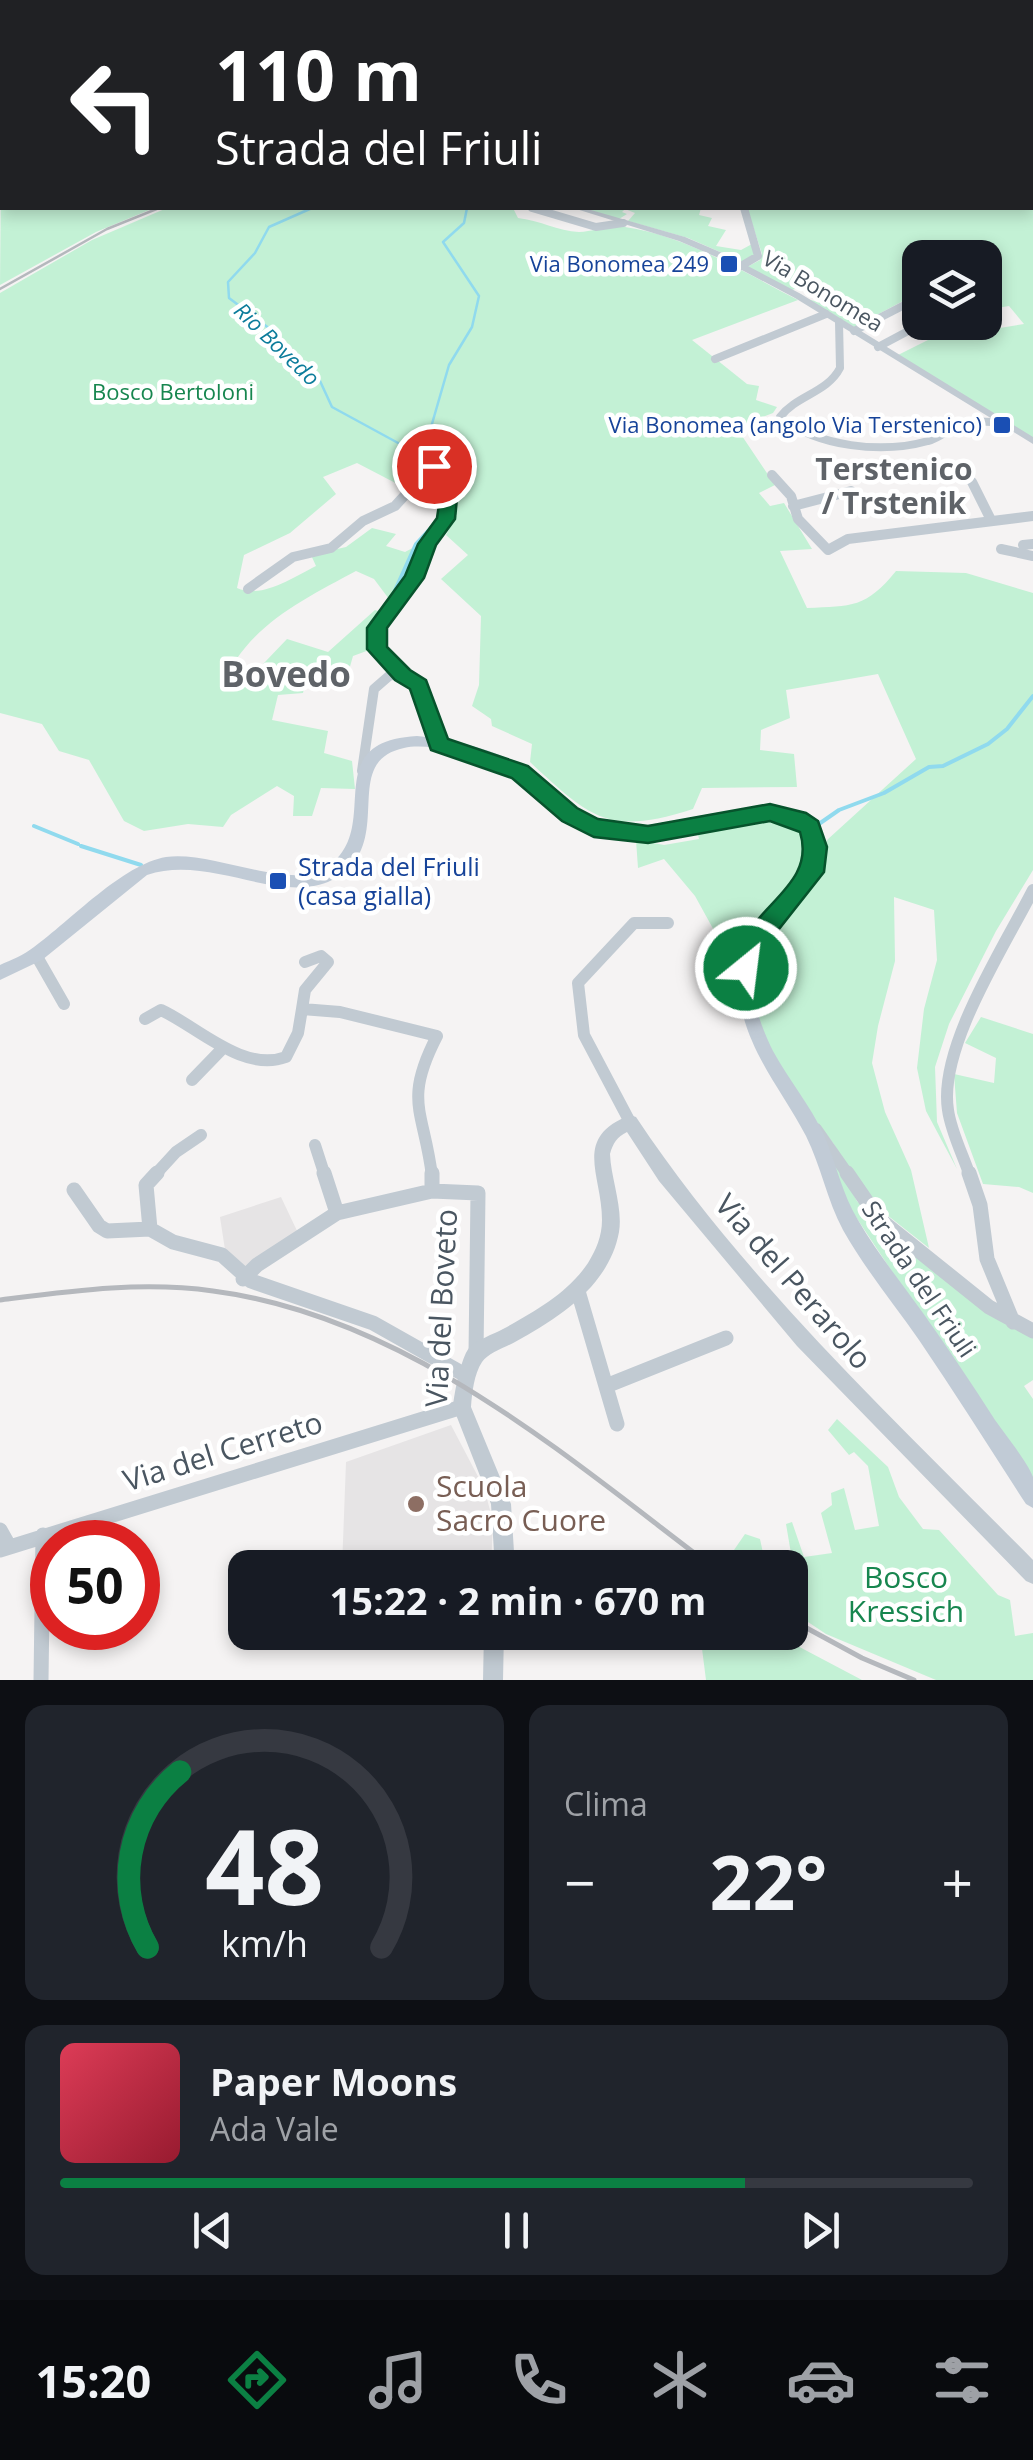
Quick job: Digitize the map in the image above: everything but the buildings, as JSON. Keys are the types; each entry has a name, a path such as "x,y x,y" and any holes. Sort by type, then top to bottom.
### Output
{"main road":[{"name":"Strada del Friuli","path":"362,771 375,754 417,741 439,744 520,772 570,814 594,828 648,834 770,812 798,819 810,828 816,847 812,872 748,955 745,980 761,1049 809,1124 852,1228 1033,1497"},
{"path":"0,973 36,955 142,871 158,863 203,864 298,880 320,879 332,873 353,855 363,832 362,771"}],"street":[{"path":"536,210 596,227 623,224"},
{"name":"Via Bonomea","path":"584,210 682,238 741,266 1033,441"},
{"path":"741,266 756,260 758,254 745,210"},
{"path":"854,331 902,306"},
{"path":"715,359 826,314"},
{"path":"839,322 842,350 836,378 819,392 790,402 780,417 800,433 862,445 897,447 933,440 966,422 1001,422"},
{"path":"891,329 901,335"},
{"path":"878,347 901,335"},
{"path":"886,454 897,447"},
{"path":"248,588 293,557 331,548 362,521 395,506 406,494 414,468 424,463 434,466 448,498 446,519 427,544 414,578 388,610 375,635 377,649 423,692 432,733 439,744"},
{"path":"772,475 791,496 798,519 828,550 848,539 1033,516"},
{"path":"972,482 991,520"},
{"path":"793,506 851,491"},
{"path":"1001,550 1033,556"},
{"path":"362,771 374,713 374,689 386,678 402,675"},
{"path":"1014,1322 987,1259 980,1205 949,1115 947,1082 954,1045 1033,890"},
{"name":"Via del Perarolo","path":"668,922 634,923 578,984 584,1035 630,1122 665,1175 803,1340 1033,1574"},
{"path":"36,955 64,1004"},
{"path":"145,1019 161,1010 177,1016 223,1048 279,1062 294,1044 305,990 328,962 321,956 305,962"},
{"name":"Via del Boveto","path":"302,1009 340,1012 437,1036 419,1076 418,1117 432,1161 432,1191 478,1193 476,1354 462,1408 501,1504 504,1550"},
{"path":"192,1080 223,1048"},
{"path":"476,1354 554,1311 578,1290 609,1237 611,1221 602,1177 603,1149 612,1130 630,1122"},
{"path":"809,1124 833,1150 866,1206 878,1218 975,1297 1033,1331"},
{"path":"150,1229 146,1186 176,1152 201,1135"},
{"path":"315,1144 337,1213"},
{"path":"74,1190 107,1232 150,1229 173,1242 222,1255 244,1279 375,1324 468,1376"},
{"path":"244,1279 257,1265 337,1213 432,1191"},
{"path":"578,1290 617,1424"},
{"path":"606,1386 726,1338"},
{"name":"Via del Cerreto","path":"92,1520 462,1408"},
{"path":"0,1530 5,1548"},
{"name":"Via del Cerreto","path":"5,1548 30,1539"},
{"path":"41,1650 41,1680"},
{"path":"494,1650 494,1680"}],"shaded area":[{"path":"281,1197 299,1235 244,1271 226,1256 220,1217"},
{"name":"Scuola Sacro Cuore","path":"451,1425 484,1488 493,1521 492,1550 343,1550 346,1462"}],"green space":[{"path":"1,210 149,210 96,232 0,285"},
{"name":"Bosco Bertoloni","path":"162,210 514,210 518,218 564,230 625,227 670,238 798,300 692,340 747,384 759,386 756,400 777,407 773,413 736,427 775,485 759,493 770,506 784,503 812,549 780,551 807,608 857,603 876,592 896,571 966,573 1033,593 1033,870 996,931 949,1024 935,1067 937,1122 957,1169 926,1111 917,1068 924,1009 937,960 934,910 894,897 895,961 872,1063 885,1112 911,1170 929,1248 868,1200 833,1143 775,1068 758,1019 752,983 760,944 816,881 827,840 916,759 878,674 786,690 790,718 761,730 760,750 794,754 797,787 702,788 693,809 641,821 603,817 569,797 530,762 532,744 492,726 491,719 472,706 479,685 481,616 441,579 468,555 446,535 457,515 357,463 323,477 336,494 290,533 244,555 237,588 257,591 287,581 316,566 311,555 346,547 372,528 396,534 386,546 405,552 424,542 407,577 389,599 374,579 356,571 296,605 244,648 222,688 239,689 287,639 328,652 375,610 382,612 372,634 372,649 353,656 349,670 308,670 303,693 278,695 272,720 328,731 324,753 352,761 355,789 321,788 312,816 293,816 294,796 277,786 231,815 223,827 188,824 144,831 124,821 89,760 59,751 42,724 0,713 0,293 92,240"},
{"path":"590,210 624,210 627,214 619,219"},
{"path":"628,210 700,210 699,215 712,218 708,226 726,230 716,246 741,250 752,244 754,255 743,262 688,238 628,221 635,213"},
{"path":"748,210 1033,210 1033,439 898,355 928,340 1002,340 1002,328 1024,324 1009,306 1002,307 1002,240 902,240 902,302 854,327 807,299 863,314 855,307 803,286 792,290 747,267 760,260 762,254"},
{"path":"762,818 792,827 801,834 809,853 807,864 790,891 748,928 732,963 695,896 664,859 638,868 636,840 664,845 699,839 697,830"},
{"path":"981,1017 1033,1034 1033,1193 1019,1187 983,1184 957,1113 954,1074 994,1083 996,1058 965,1043"},
{"path":"827,1145 857,1201 872,1216 1033,1337 1033,1380 1024,1386 1033,1399 1033,1485 848,1205"},
{"name":"Bosco Kressich","path":"837,1419 888,1467 899,1497 923,1529 939,1530 998,1595 1010,1600 1015,1636 1033,1633 1033,1680 936,1680 826,1634 808,1622 808,1556 832,1553 821,1513 832,1505 831,1493 844,1488 855,1530 879,1526 868,1466 854,1452 849,1455 828,1430"},
{"name":"Bosco Kressich","path":"792,1522 802,1550 790,1550 786,1524"},
{"path":"745,1534 760,1539 762,1550 734,1550"},
{"name":"Bosco Kressich","path":"702,1650 805,1650 862,1680 706,1680"}],"waterway":[{"name":"Rio Bovedo","path":"307,210 269,227 255,253 228,282 229,298 270,329 305,371 320,381 332,407 421,456"},
{"path":"423,455 449,365 472,327 479,296 443,242 464,223 467,210"},
{"name":"Rio Bovedo","path":"418,453 421,456"},
{"name":"Rio Bovedo","path":"421,456 428,461"},
{"name":"Rio Bovedo","path":"438,484 444,509"},
{"name":"Rio Bovedo","path":"392,597 416,544 441,517"},
{"path":"816,826 839,810 884,793 929,767 943,766 988,744 1007,729 1033,696"},
{"path":"34,826 78,844"},
{"path":"81,846 141,865"}],"railway":[{"path":"0,289 107,229 154,210"},
{"path":"0,1300 106,1288 186,1288 284,1305 352,1329 480,1396 690,1550"},
{"path":"808,1629 914,1680"}],"place":[{"name":"Via Bonomea 249","path":"729,264"},
{"name":"Via Bonomea (angolo Via Terstenico)","path":"1002,425"},
{"name":"Strada del Friuli (casa gialla)","path":"278,881"},
{"name":"Scuola Sacro Cuore","path":"416,1504"}],"district":[{"name":"Terstenico / Trstenik","path":"894,487"},
{"name":"Bovedo","path":"286,675"}],"route":[{"path":"434,466 448,498 446,519 427,544 414,578 377,628 377,649 402,675 419,685 432,733 439,744 520,772 570,814 594,828 648,834 770,812 798,819 810,828 816,847 812,872 758,938 746,968"}]}
